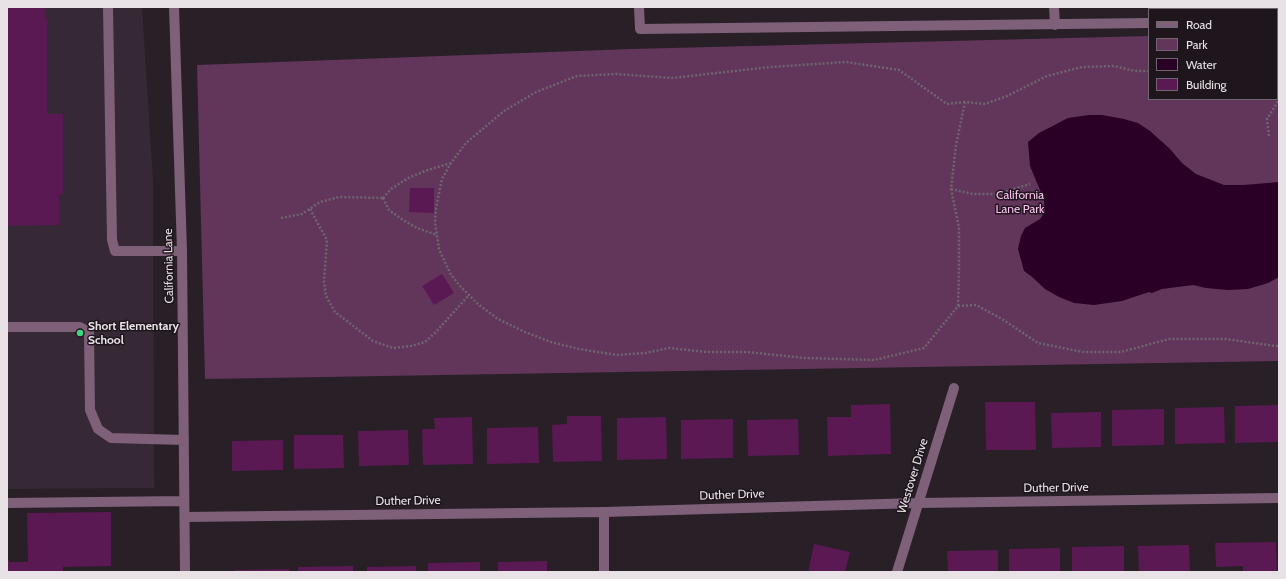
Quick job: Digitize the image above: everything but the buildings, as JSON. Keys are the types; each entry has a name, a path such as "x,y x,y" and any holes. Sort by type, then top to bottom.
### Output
{"street":[{"path":"108,7 112,240 115,251 182,251"},
{"name":"California Lane","path":"174,7 182,251 185,572"},
{"path":"639,7 640,29 1148,23"},
{"path":"1054,7 1055,25"},
{"path":"7,327 80,327 89,332 90,410 98,429 111,438 184,440"},
{"name":"Westover Drive","path":"897,572 954,388"},
{"name":"Duther Drive","path":"185,517 604,512 918,503 1279,498"},
{"path":"7,503 184,500"},
{"path":"604,512 604,572"}],"path":[{"path":"965,102 956,145 951,189 959,228 960,270 958,306 924,348 874,360 805,358 747,352 707,352 669,348 645,353 617,355 572,347 551,342 498,319 479,305 450,273 439,249 435,222 436,208 442,179 451,163 466,143 504,111 536,92 577,76 616,74 672,78 770,67 846,62 899,70 947,104 965,102 985,104 1007,96 1047,76 1082,67 1114,66 1148,71"},
{"path":"1269,136 1267,119 1279,100"},
{"path":"384,198 391,189 408,178 451,163"},
{"path":"951,189 973,194 998,194 1030,184"},
{"path":"281,218 302,214 320,202 339,197 384,198"},
{"path":"384,198 389,210 403,220 417,228 437,235"},
{"path":"310,209 327,240 324,282 326,296 334,312 373,341 393,348 411,346 425,342 469,295"},
{"path":"958,306 976,305 1002,319 1038,343 1083,352 1121,352 1169,338 1226,339 1279,346"}],"shaded area":[{"name":"Short Elementary School","path":"7,7 142,7 153,178 154,488 7,489"}],"green space":[{"name":"California Lane Park","path":"1278,32 1279,361 205,379 197,65 631,49 1148,36 1148,100 1278,100"}],"water":[{"path":"1102,115 1138,123 1150,131 1170,149 1182,163 1196,174 1224,185 1279,182 1279,277 1268,283 1248,289 1228,290 1193,285 1162,289 1122,301 1094,305 1074,303 1045,289 1024,271 1018,249 1021,236 1025,228 1040,219 1045,212 1044,200 1030,166 1028,142 1039,133 1068,118"}],"place":[{"name":"Short Elementary School","path":"80,333"}]}
